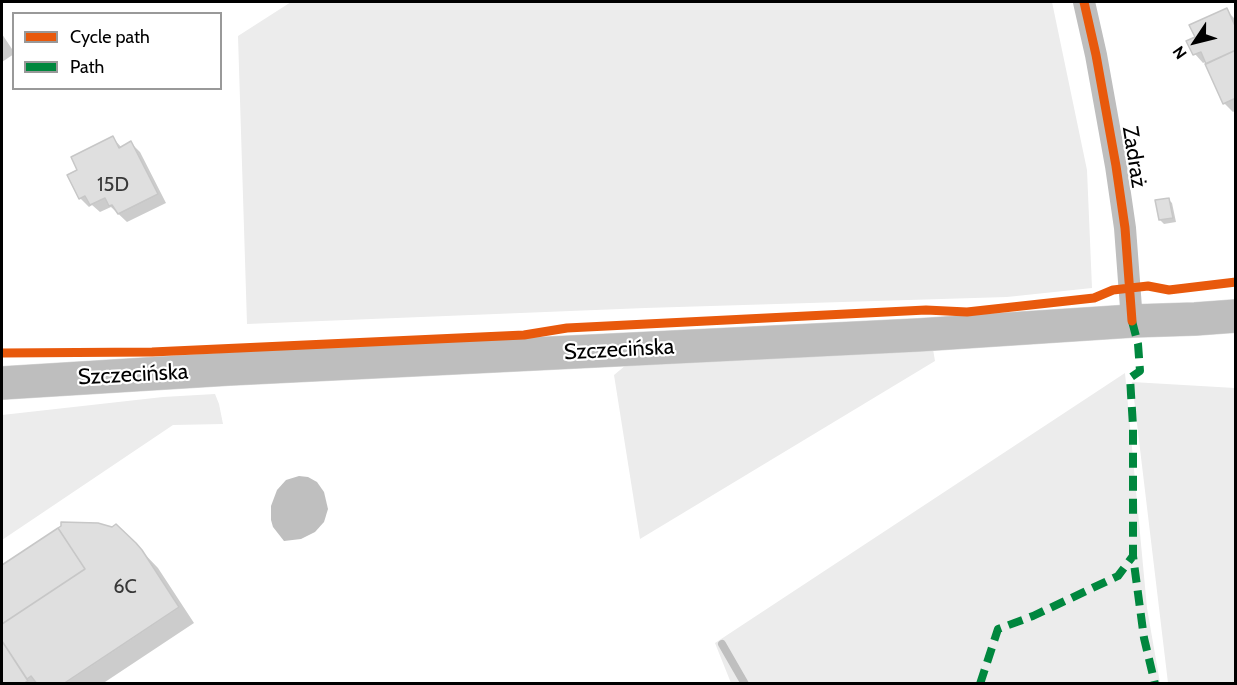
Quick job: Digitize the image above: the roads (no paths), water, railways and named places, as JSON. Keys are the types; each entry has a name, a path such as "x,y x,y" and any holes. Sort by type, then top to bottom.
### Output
{"main road":[{"name":"Szczecińska","path":"2,383 1236,316"}],"street":[{"name":"Zadraż","path":"1084,2 1116,166 1125,228 1132,321"}],"waterway":[{"path":"722,644 745,684"}]}
